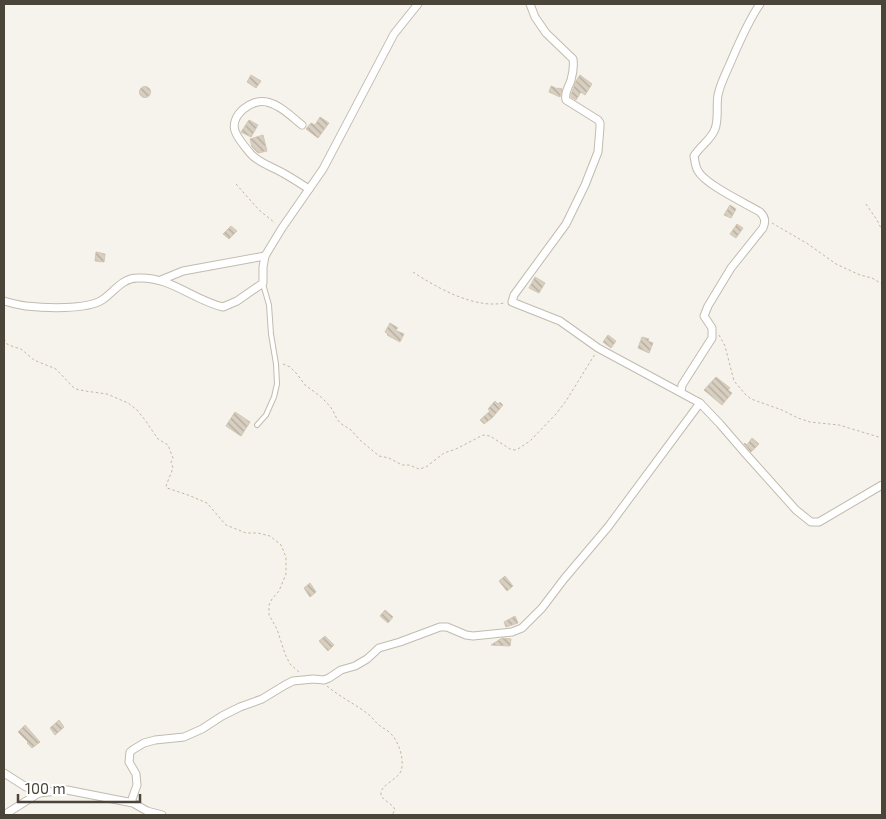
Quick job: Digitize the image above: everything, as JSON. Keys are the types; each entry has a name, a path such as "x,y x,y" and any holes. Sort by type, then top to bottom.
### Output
{"street":[{"path":"4,301 26,306 60,308 92,305 102,300 124,282 137,278 161,280 223,307 237,301 263,283 264,256 323,169 394,34 418,4"},
{"path":"530,4 546,33 573,59 574,70 564,97 598,120 600,127 598,152 573,212 514,295 512,302 560,321 598,348 700,403 796,510 811,522 819,522 882,485"},
{"path":"681,392 682,385 712,338 712,328 704,316 708,306 731,268 764,228 764,219 760,212 707,181 698,172 694,156 715,130 718,94 722,82 736,48 760,4"},
{"path":"302,125 278,107 264,101 253,103 243,110 236,118 234,124 238,137 252,156 309,189"},
{"path":"161,280 183,271 264,256"},
{"path":"131,802 137,785 136,774 129,762 130,752 144,744 155,740 184,737 240,707 262,699 285,685 293,682 329,678 340,670 355,666 367,659 378,648 440,627 447,627 473,636 512,632 522,628 542,608 608,527 700,403"},
{"path":"4,773 39,793"},
{"path":"4,815 39,793 67,790 131,802 146,811 162,815"}],"lane":[{"path":"257,425 266,415 274,397 276,384 276,362 270,334 269,304 263,283"}],"path":[{"path":"236,184 263,214 282,228"},
{"path":"866,204 882,230"},
{"path":"764,219 808,244 836,264 860,275 872,278 882,284"},
{"path":"413,272 443,290 480,303 499,304 512,302"},
{"path":"712,328 721,336 734,382 750,399 810,422 839,425 882,438"},
{"path":"4,339 6,344 24,350 34,360 56,369 73,387 107,394 128,403 137,410 158,439 166,443 170,449 173,458 171,462 173,468 166,486 167,488 207,503 226,525 246,533 270,536 279,542 286,557 286,574 279,591 269,605 268,616 277,629 290,664 308,680"},
{"path":"276,362 290,367 305,385 327,403 340,423 351,430 379,456 419,469 426,467 444,453 483,435 490,436 510,449 515,450 530,441 566,401 598,348"},
{"path":"318,680 334,693 346,698 367,713 392,735 402,754 401,771 381,792 382,798 395,808 392,815"}],"building":[{"path":"251,75 261,81 256,88 247,82"},
{"path":"580,75 592,84 585,95 581,92 576,100 571,95"},
{"path":"551,86 562,89 560,97 549,92"},
{"path":"143,87 147,87 150,92 149,96 143,97 140,94 140,90"},
{"path":"320,117 329,123 318,138 306,129 311,123 315,125"},
{"path":"249,120 258,125 251,137 241,132"},
{"path":"263,135 267,151 258,153 252,147 250,139"},
{"path":"730,205 736,209 731,218 724,215"},
{"path":"737,224 743,228 736,238 730,234"},
{"path":"231,226 237,231 229,239 223,234"},
{"path":"96,252 105,254 104,262 95,261"},
{"path":"535,277 545,283 539,293 529,288"},
{"path":"390,323 398,328 395,330 404,334 400,342 385,332"},
{"path":"608,335 616,341 611,348 603,342"},
{"path":"642,337 649,339 648,341 653,343 649,353 638,348"},
{"path":"716,377 730,388 728,390 732,393 722,405 704,390"},
{"path":"495,401 503,405 484,424 480,420 490,411 488,409"},
{"path":"235,412 250,422 241,436 226,426"},
{"path":"752,438 759,444 751,452 744,444 747,445"},
{"path":"505,576 513,586 507,591 499,581"},
{"path":"310,583 316,592 310,597 304,588"},
{"path":"385,610 393,617 388,623 380,616"},
{"path":"515,616 518,623 506,627 504,622"},
{"path":"325,636 334,645 328,651 319,641"},
{"path":"502,638 511,639 510,646 491,645"},
{"path":"59,720 64,727 55,735 50,728"},
{"path":"25,725 40,742 32,748 18,732"}]}
